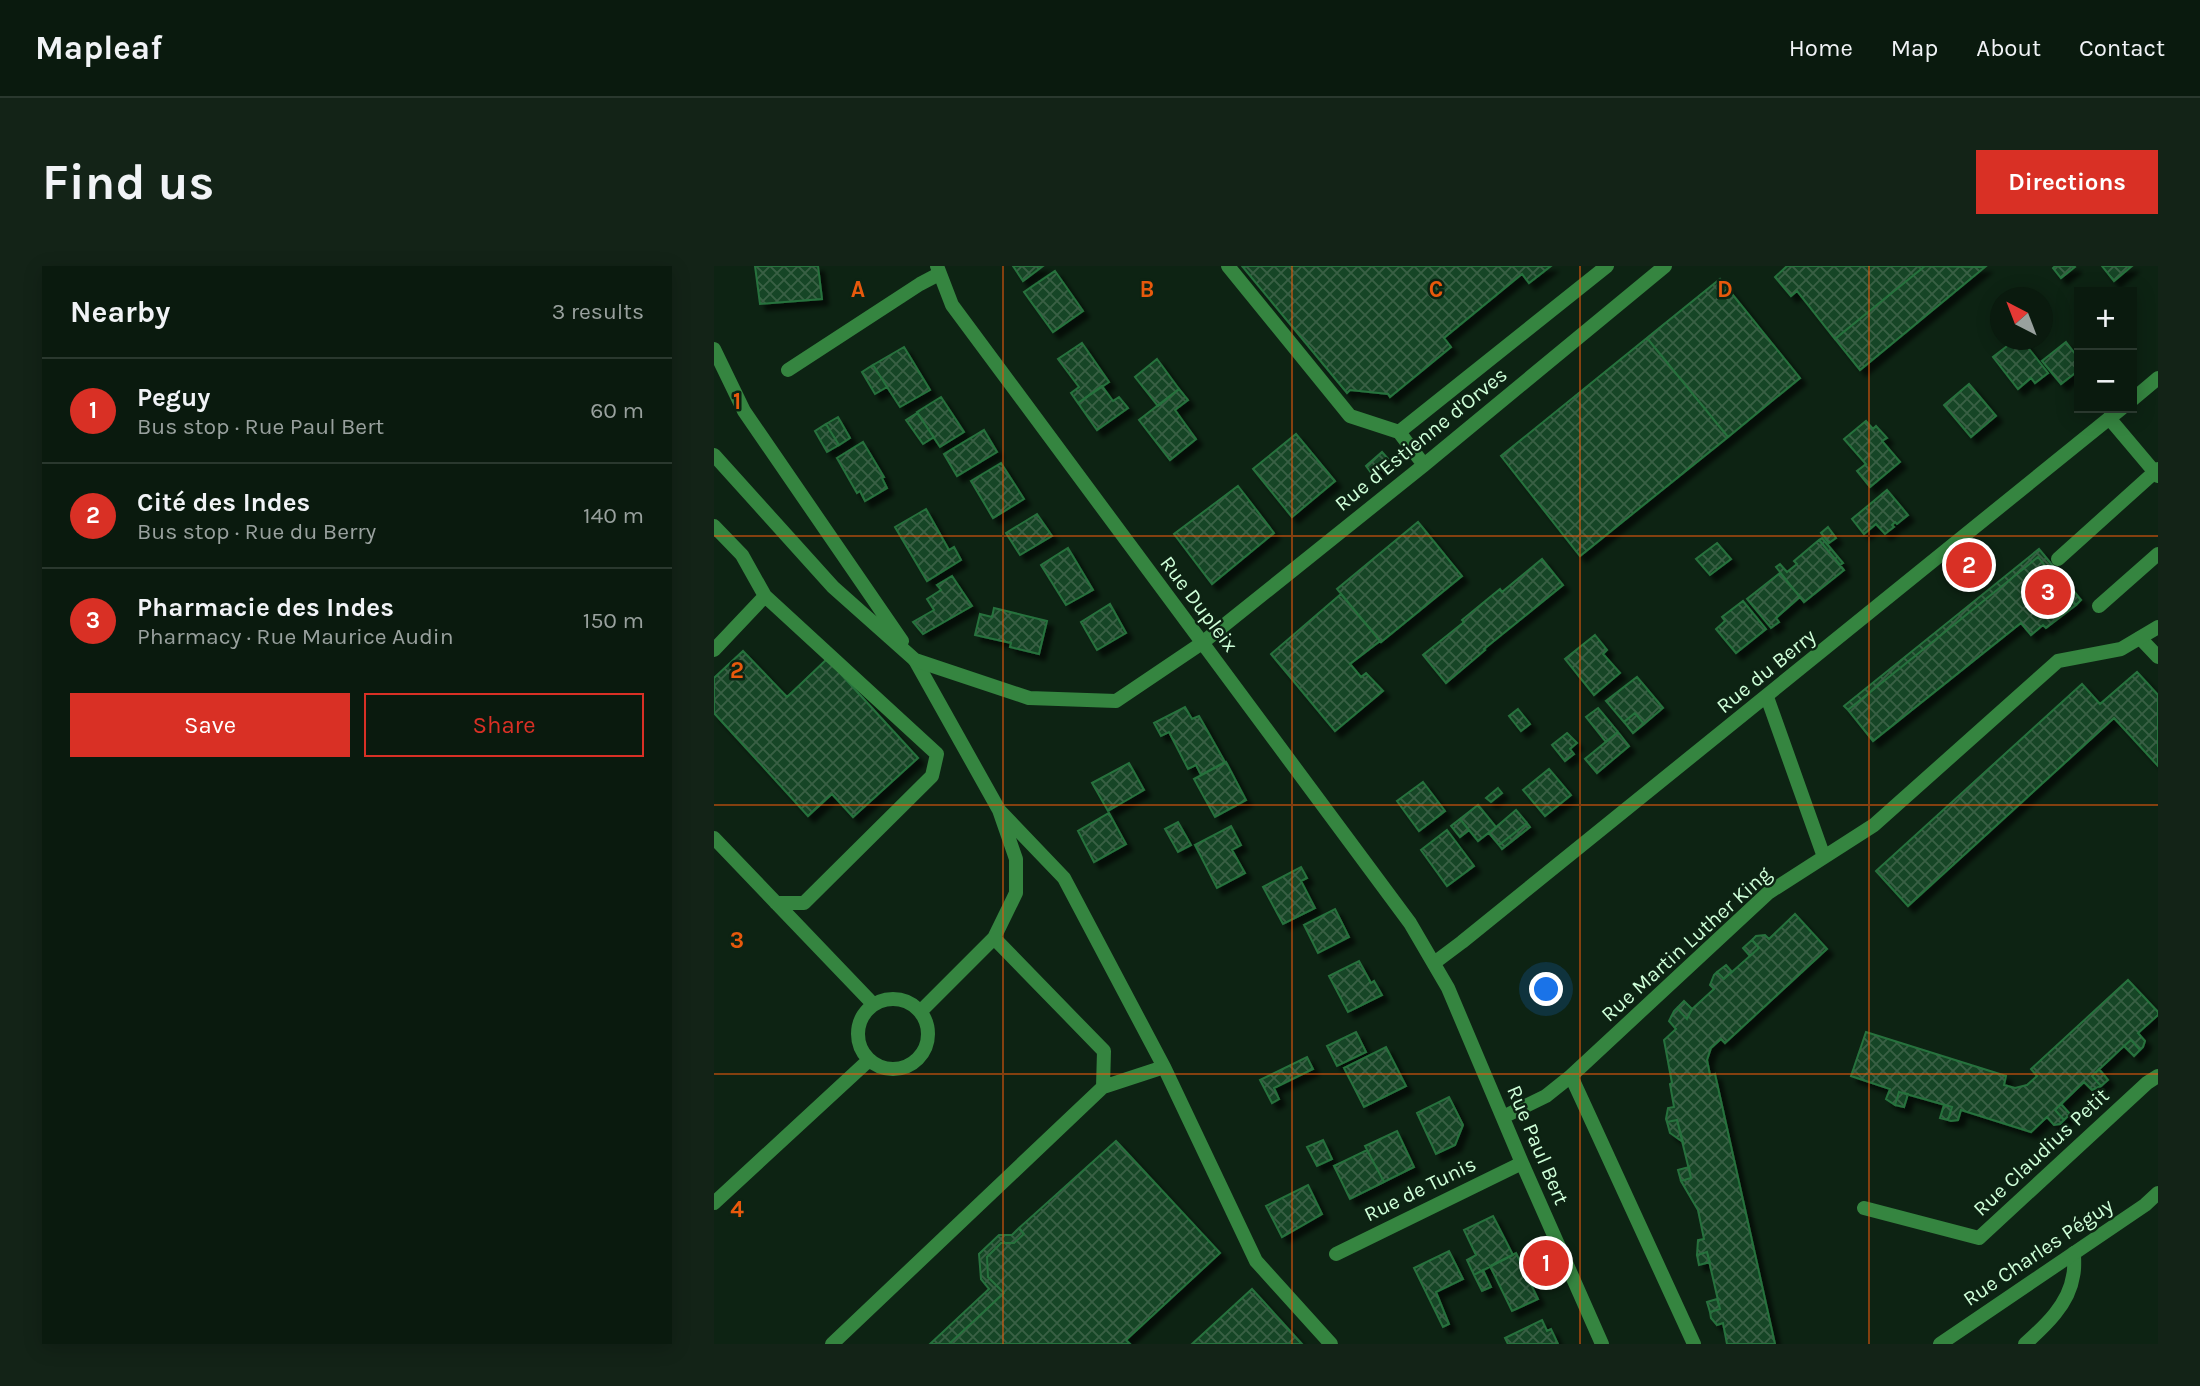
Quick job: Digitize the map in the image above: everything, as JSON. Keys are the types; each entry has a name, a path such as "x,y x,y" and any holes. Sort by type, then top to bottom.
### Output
{"street":[{"path":"1228,266 1350,416 1399,432 1424,464"},
{"path":"1399,432 1607,266"},
{"name":"Rue d'Estienne d'Orves","path":"915,660 1029,698 1116,701 1202,643 1665,266"},
{"path":"788,370 938,270"},
{"name":"Rue Dupleix","path":"938,270 951,305 1409,923 1434,963"},
{"path":"714,349 744,411 915,660 999,810 1016,859 1016,893 994,939 920,1011"},
{"path":"2137,396 2158,377"},
{"name":"Rue du Berry","path":"1434,963 1767,697 2116,413"},
{"path":"2058,559 2157,472 2109,418"},
{"path":"714,455 833,587 915,660"},
{"path":"714,526 742,555 765,596 937,754 932,776 804,903 776,903"},
{"path":"2099,606 2158,554"},
{"path":"716,642 765,596"},
{"path":"2158,627 2140,638 2158,657"},
{"name":"Rue Martin Luther King","path":"1503,1117 1546,1096 1571,1076 1768,893 1874,825 2058,661 2122,649 2140,638"},
{"path":"1767,697 1824,857"},
{"path":"999,810 1064,878 1164,1067 1256,1261 1331,1344"},
{"path":"714,838 873,1004"},
{"path":"994,939 1104,1051 1103,1087"},
{"name":"Rue Paul Bert","path":"1434,963 1448,988 1602,1344"},
{"path":"887,998 899,998 911,1002 920,1011 928,1026 928,1038 922,1054 913,1063 892,1069 869,1060 858,1043 857,1031 864,1013 873,1004 887,998"},
{"path":"714,1203 869,1060"},
{"path":"832,1344 1103,1087 1164,1067"},
{"path":"1571,1076 1694,1344"},
{"name":"Rue Claudius Petit","path":"1864,1208 1979,1238 2147,1083 2158,1076"},
{"name":"Rue de Tunis","path":"1336,1254 1522,1163"},
{"name":"Rue Charles Péguy","path":"1940,1344 2146,1205 2158,1193"},
{"path":"2025,1344 2050,1321 2067,1295 2073,1277 2074,1253"}],"building":[{"path":"755,266 818,266 822,299 760,304"},
{"path":"1013,266 1043,266 1023,281"},
{"path":"1242,266 1551,266 1529,283 1522,274 1444,338 1451,347 1390,397 1388,394 1350,390 1347,393"},
{"path":"1787,266 1925,266 1835,339 1797,291 1791,296 1775,277"},
{"path":"1925,266 1985,267 1860,370 1835,339"},
{"path":"2102,266 2132,266 2114,281"},
{"path":"2075,267 2061,278 2053,268"},
{"path":"1055,271 1083,311 1053,332 1024,292"},
{"path":"1720,279 1800,378 1728,437 1647,338"},
{"path":"1647,338 1728,437 1580,556 1501,456"},
{"path":"2066,342 2074,352 2074,374 2061,384 2042,361"},
{"path":"1082,343 1109,382 1078,403 1071,393 1079,387 1058,359"},
{"path":"904,347 930,390 900,407 873,365"},
{"path":"2002,350 2030,350 2048,373 2035,383 2031,378 2018,389 1993,357"},
{"path":"1157,359 1179,389 1158,406 1135,377"},
{"path":"873,365 887,387 875,394 862,372"},
{"path":"1969,384 1996,416 1971,437 1944,405"},
{"path":"1102,386 1113,401 1119,397 1128,408 1097,430 1078,403"},
{"path":"1179,389 1188,400 1175,410 1196,439 1170,460 1139,420"},
{"path":"941,397 964,432 940,447 917,412"},
{"path":"917,413 934,437 923,444 906,420"},
{"path":"838,417 850,438 839,445 826,424"},
{"path":"1866,421 1873,429 1876,426 1887,438 1882,441 1900,462 1870,487 1857,471 1866,464 1844,439"},
{"path":"826,424 839,445 827,452 815,431"},
{"path":"984,430 997,452 957,476 944,454"},
{"path":"1296,434 1335,481 1292,517 1253,469"},
{"path":"863,442 884,477 882,478 887,488 865,501 860,491 857,493 837,458"},
{"path":"1382,452 1389,460 1372,474 1366,466"},
{"path":"1001,463 1024,499 993,518 971,481"},
{"path":"1238,486 1274,533 1212,584 1174,534"},
{"path":"1887,490 1908,515 1897,524 1895,522 1892,525 1894,527 1885,534 1876,524 1864,534 1852,519"},
{"path":"926,509 949,550 954,547 961,560 927,581 895,527"},
{"path":"1037,514 1052,536 1020,555 1006,533"},
{"path":"1418,522 1462,576 1381,642 1337,589"},
{"path":"1828,527 1836,538 1829,543 1821,533"},
{"path":"1822,538 1843,563 1840,565 1819,540"},
{"path":"1819,540 1844,570 1804,602 1776,567 1780,564 1787,572 1797,564 1794,561"},
{"path":"1717,543 1731,559 1710,575 1696,559"},
{"path":"1068,548 1093,590 1066,605 1041,565"},
{"path":"2039,549 2081,600 2076,605 2038,557 1848,710 1844,706"},
{"path":"2038,557 2076,605 2046,628 2043,625 2031,635 2021,623 1873,741 1848,710"},
{"path":"1542,559 1563,585 1446,683 1423,655 1500,589 1502,592"},
{"path":"1780,573 1800,597 1776,618 1779,622 1771,628 1747,599"},
{"path":"952,576 972,606 923,634 913,622 934,610 927,599 941,590 937,585"},
{"path":"1341,594 1380,641 1350,664 1361,677 1366,673 1383,691 1335,731 1271,654"},
{"path":"1743,601 1766,629 1736,653 1716,629 1725,621 1722,617"},
{"path":"1110,604 1126,633 1097,650 1081,622"},
{"path":"994,608 1047,621 1039,654 1010,647 1011,643 975,635 980,614 992,617"},
{"path":"1595,635 1607,650 1603,654 1620,673 1594,695 1565,659"},
{"path":"743,651 787,697 827,659 918,758 853,817 832,794 808,816 714,713 714,678"},
{"path":"2137,672 2158,695 2158,766 2114,718 1908,906 1876,871 2082,684 2100,704"},
{"path":"1637,677 1663,708 1644,724 1635,713 1624,722 1606,701"},
{"path":"1185,707 1192,719 1199,716 1225,762 1201,775 1196,765 1188,769 1169,732 1161,736 1154,723"},
{"path":"1598,708 1618,732 1606,742 1586,717"},
{"path":"1518,709 1530,724 1521,731 1509,716"},
{"path":"1635,713 1644,724 1633,733 1624,722"},
{"path":"1618,732 1629,746 1597,773 1585,759"},
{"path":"1567,733 1577,743 1570,749 1574,754 1565,761 1552,745"},
{"path":"1226,762 1246,800 1215,817 1194,779"},
{"path":"1129,763 1144,790 1108,811 1092,783"},
{"path":"1549,769 1571,795 1545,816 1523,790"},
{"path":"1423,782 1445,811 1419,831 1397,801"},
{"path":"1498,788 1502,793 1491,802 1486,798"},
{"path":"1478,805 1496,827 1478,841 1460,819"},
{"path":"1516,810 1527,823 1499,845 1489,833"},
{"path":"1109,813 1126,844 1094,862 1078,831"},
{"path":"1460,819 1469,830 1460,837 1451,826"},
{"path":"1178,822 1191,845 1178,852 1165,829"},
{"path":"1527,823 1530,827 1502,849 1499,845"},
{"path":"1231,826 1241,845 1232,850 1245,873 1217,888 1195,845"},
{"path":"1447,830 1474,866 1447,886 1421,850"},
{"path":"1301,867 1307,878 1301,881 1315,908 1283,924 1263,887"},
{"path":"1335,909 1349,937 1318,953 1304,925"},
{"path":"1795,914 1827,949 1725,1043 1721,1039 1711,1048 1707,1060 1710,1075 1715,1074 1775,1344 1727,1344 1723,1323 1717,1325 1711,1318 1710,1312 1720,1309 1707,1252 1697,1255 1698,1240 1704,1239 1698,1210 1681,1181 1691,1178 1677,1120 1667,1122 1666,1119 1668,1108 1674,1107 1664,1040 1676,1029 1669,1021 1677,1008 1687,1019 1692,1009 1714,989 1710,985 1717,972 1724,979 1759,948 1752,940 1756,936 1765,935 1769,939"},
{"path":"1752,940 1759,948 1750,956 1743,948"},
{"path":"1359,961 1371,983 1374,981 1382,995 1348,1012 1329,976"},
{"path":"1726,965 1732,972 1724,979 1717,972"},
{"path":"2128,980 2158,1012 2138,1033 2145,1041 2143,1047 2140,1050 2131,1040 2092,1076 2101,1086 2092,1090 2084,1082 2055,1110 2064,1120 2060,1124 2054,1125 2047,1117 2031,1132 1961,1110 1958,1120 1951,1121 1948,1120 1952,1107 1899,1092 1895,1105 1886,1099 1890,1089 1851,1076 1866,1032 2006,1076 2004,1085 2015,1088 2027,1085 2037,1076 2031,1069"},
{"path":"1684,1001 1692,1009 1687,1019 1677,1008"},
{"path":"1356,1032 1366,1052 1337,1066 1327,1046"},
{"path":"2131,1040 2140,1050 2134,1056 2124,1046"},
{"path":"1386,1047 1406,1086 1364,1107 1344,1068"},
{"path":"1307,1057 1313,1069 1274,1088 1279,1099 1272,1103 1260,1080"},
{"path":"2099,1069 2108,1080 2101,1086 2092,1076"},
{"path":"1899,1092 1908,1094 1904,1107 1895,1105"},
{"path":"1449,1097 1463,1125 1455,1145 1436,1154 1417,1113"},
{"path":"2061,1104 2070,1114 2064,1120 2055,1110"},
{"path":"1944,1105 1952,1107 1948,1120 1940,1118"},
{"path":"1677,1120 1683,1142 1670,1133 1667,1122"},
{"path":"1397,1131 1414,1167 1384,1182 1365,1146"},
{"path":"1323,1140 1332,1159 1317,1166 1307,1147"},
{"path":"1116,1141 1220,1253 1126,1340 1130,1344 949,1344 1004,1293 988,1277 987,1257 1001,1243 1014,1243 1024,1234 1019,1228"},
{"path":"1367,1150 1384,1182 1350,1199 1334,1166"},
{"path":"1689,1167 1691,1178 1681,1181 1678,1170"},
{"path":"1308,1185 1322,1214 1282,1237 1266,1206"},
{"path":"1493,1216 1513,1255 1474,1275 1467,1260 1476,1255 1464,1230"},
{"path":"1019,1228 1024,1234 1014,1243 1001,1243 987,1257 988,1277 1004,1293 949,1344 930,1344 989,1289 981,1279 979,1254 999,1235 1012,1235"},
{"path":"1449,1251 1463,1279 1436,1292 1449,1324 1443,1327 1414,1268"},
{"path":"1707,1252 1710,1262 1699,1265 1697,1255"},
{"path":"1516,1253 1538,1299 1512,1311 1490,1266"},
{"path":"1483,1270 1491,1287 1482,1291 1474,1275"},
{"path":"1252,1289 1302,1344 1192,1344"},
{"path":"1717,1299 1720,1309 1710,1312 1707,1302"},
{"path":"1542,1320 1547,1331 1551,1329 1558,1344 1508,1344 1505,1338"}],"place":[{"name":"Cité des Indes","path":"1969,565"},
{"name":"Pharmacie des Indes","path":"2048,592"},
{"name":"Peguy","path":"1546,1263"}]}
